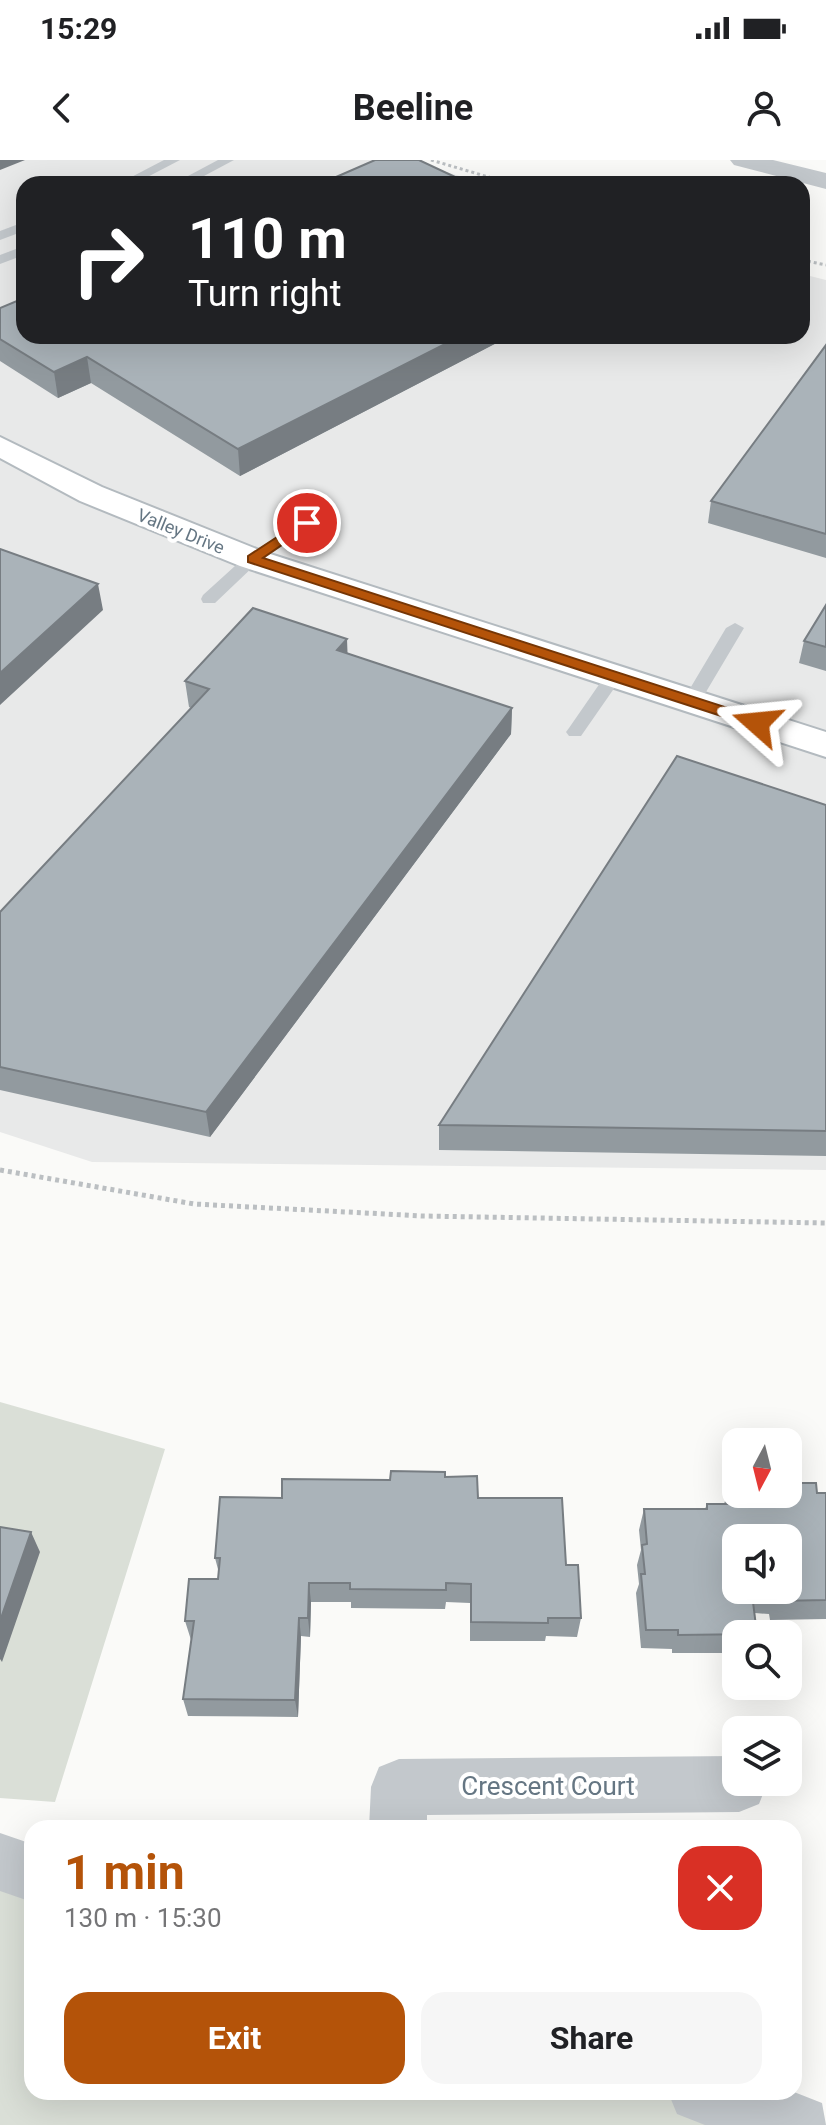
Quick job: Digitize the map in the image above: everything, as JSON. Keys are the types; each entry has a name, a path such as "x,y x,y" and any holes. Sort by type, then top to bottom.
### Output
{"main road":[{"name":"Valley Drive","path":"0,446 91,494 252,559 826,745"}],"street":[{"path":"743,160 806,176"},
{"name":"Crescent Court","path":"398,1820 399,1787 722,1784"},
{"path":"0,1862 24,1870"},
{"path":"723,2100 800,2125"}],"lane":[{"path":"141,176 174,160"},
{"path":"195,176 228,160"},
{"path":"209,599 252,559 307,523"},
{"path":"691,702 735,628"},
{"path":"575,732 613,677"}],"path":[{"path":"431,160 485,176"},
{"path":"0,1170 194,1204 423,1216 826,1223"}],"shaded area":[{"path":"0,160 408,160 459,176 16,176 16,344 810,344 810,276 826,280 826,1170 92,1162 0,1132"},
{"path":"0,1402 165,1449 55,1802 0,1798"},
{"path":"0,1862 24,1870 24,2100 723,2100 800,2125 0,2125"}],"building":[{"path":"375,160 419,160 453,176 338,176"},
{"path":"16,301 16,344 445,344 238,449 87,357 54,372 0,339 0,308"},
{"path":"826,345 826,534 711,501"},
{"path":"0,549 98,584 0,673"},
{"path":"826,605 826,647 804,641"},
{"path":"253,608 347,639 337,650 512,708 206,1112 0,1067 0,912 209,689 185,681"},
{"path":"677,756 826,805 826,1131 439,1125"},
{"path":"391,1471 445,1472 445,1477 477,1476 478,1498 562,1498 566,1565 578,1565 581,1618 548,1618 548,1623 471,1622 471,1584 446,1583 446,1590 350,1589 350,1583 309,1583 308,1618 299,1618 295,1700 183,1699 194,1621 185,1621 189,1579 218,1579 220,1558 215,1558 220,1497 282,1498 282,1479 390,1480"},
{"path":"802,1483 816,1483 817,1493 826,1493 826,1600 802,1600 802,1524 722,1524 722,1604 753,1604 755,1620 722,1620 722,1634 678,1635 678,1630 646,1630 641,1574 645,1574 642,1545 647,1544 644,1509 707,1509 707,1504 722,1504 722,1508 802,1508"},
{"path":"0,1527 31,1532 0,1621"}],"route":[{"path":"307,523 252,559 757,723"}]}
